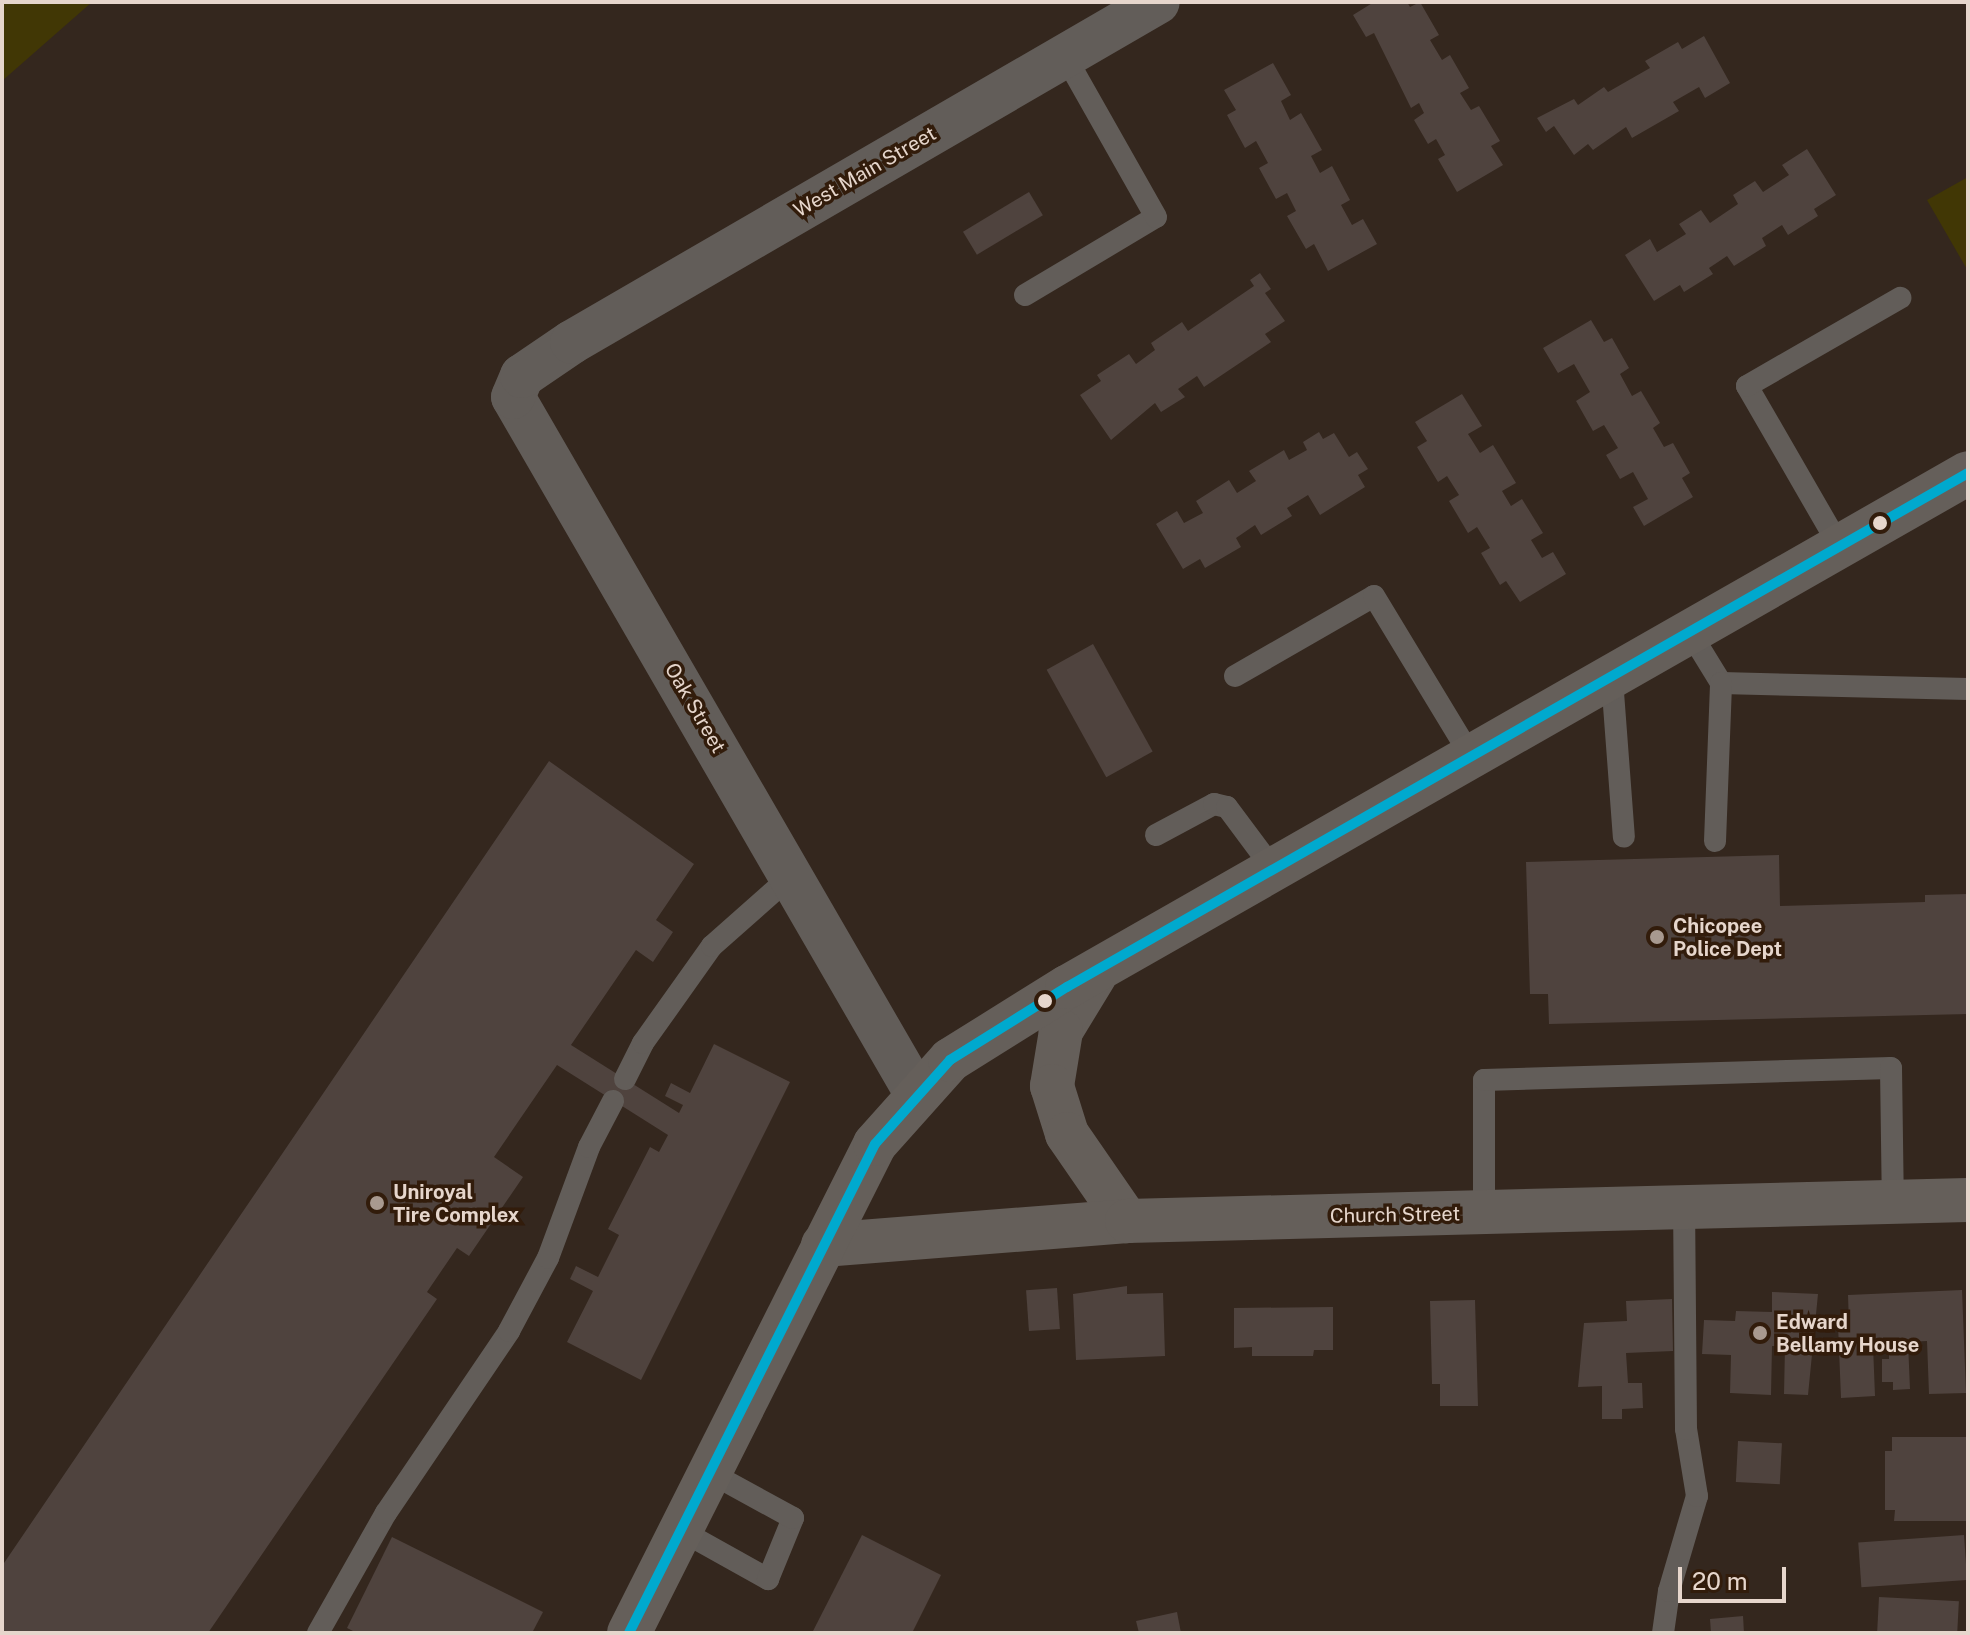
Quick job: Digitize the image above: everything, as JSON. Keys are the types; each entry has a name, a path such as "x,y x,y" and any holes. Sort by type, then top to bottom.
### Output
{"main road":[{"path":"629,1633 875,1144 916,1093 982,1037 1968,473"},
{"path":"1099,969 1061,1031 1052,1086 1067,1134 1127,1221"},
{"name":"Church Street","path":"823,1245 1127,1221 1968,1200"}],"street":[{"name":"West Main Street","path":"572,342 1158,2"},
{"name":"Oak Street","path":"572,342 522,376 513,397 916,1093"}],"lane":[{"path":"1025,295 1156,217 1065,56"},
{"path":"1840,547 1747,386 1900,298"},
{"path":"1235,676 1374,596 1472,758"},
{"path":"1691,634 1721,683 1715,841"},
{"path":"1612,679 1624,837"},
{"path":"1721,683 1968,689"},
{"path":"1156,835 1214,804 1227,807 1274,870"},
{"path":"625,1079 643,1043 712,946 790,877"},
{"path":"1484,1213 1484,1080 1891,1068 1893,1203"},
{"path":"318,1633 386,1513 509,1331 548,1258 589,1147 613,1101"},
{"path":"1663,1633 1669,1591 1697,1496 1686,1429 1684,1208"},
{"path":"680,1530 768,1579 793,1518 709,1472"}],"shaded area":[{"path":"2,2 92,2 2,81"},
{"path":"1968,177 1968,271 1927,200"}],"building":[{"path":"1374,2 1407,2 1410,7 1420,2 1439,35 1430,40 1442,60 1450,55 1469,88 1460,93 1471,110 1479,106 1500,141 1491,146 1503,165 1457,192 1438,159 1445,155 1436,139 1428,144 1414,120 1424,113 1419,103 1411,108 1374,33 1366,37 1353,15"},
{"path":"1704,36 1730,83 1705,98 1699,87 1673,102 1679,111 1632,138 1626,127 1593,150 1588,144 1574,155 1554,126 1546,132 1537,118 1574,99 1578,105 1604,87 1608,92 1650,68 1645,61 1678,42 1682,49"},
{"path":"1273,63 1291,95 1281,101 1290,120 1301,113 1322,150 1311,156 1320,173 1332,166 1350,200 1341,205 1352,225 1363,219 1377,244 1328,271 1314,244 1306,249 1287,216 1296,211 1287,193 1276,199 1259,168 1268,163 1256,141 1245,148 1227,115 1236,110 1224,90"},
{"path":"1807,149 1836,195 1814,209 1818,216 1788,235 1782,225 1762,238 1766,246 1734,266 1727,256 1709,268 1713,274 1684,292 1680,285 1654,301 1625,255 1650,239 1657,252 1686,234 1679,224 1701,210 1710,223 1738,204 1733,195 1755,181 1763,192 1789,175 1782,165"},
{"path":"1029,192 1043,215 977,255 963,232"},
{"path":"1260,273 1271,289 1265,293 1285,321 1265,334 1271,342 1204,387 1197,376 1178,389 1185,397 1161,412 1155,403 1111,440 1080,395 1101,381 1097,375 1129,354 1136,364 1155,350 1151,343 1182,322 1188,331 1254,286 1250,280"},
{"path":"1591,320 1604,342 1612,338 1629,368 1620,374 1632,396 1641,391 1660,423 1653,428 1664,447 1673,443 1690,473 1682,478 1693,497 1644,526 1633,507 1648,499 1633,472 1620,479 1606,455 1618,448 1604,425 1593,431 1576,401 1590,392 1574,364 1558,373 1543,348"},
{"path":"1462,394 1482,426 1468,434 1480,453 1493,445 1516,483 1502,491 1511,506 1522,499 1543,533 1531,540 1542,558 1553,552 1566,574 1520,602 1506,581 1500,585 1481,553 1490,548 1477,527 1468,533 1449,501 1459,495 1447,476 1438,482 1417,447 1427,441 1415,422"},
{"path":"1319,432 1323,439 1334,433 1349,457 1357,452 1368,469 1358,475 1365,487 1320,515 1308,495 1287,508 1292,516 1261,535 1255,525 1236,538 1241,547 1205,568 1200,559 1183,569 1156,524 1177,511 1184,523 1203,513 1196,501 1229,480 1237,493 1256,481 1249,471 1284,450 1289,460 1307,450 1303,442"},
{"path":"1093,644 1153,752 1106,777 1047,670"},
{"name":"Uniroyal Tire Complex","path":"549,761 694,864 656,920 673,932 653,962 636,950 571,1045 679,1113 683,1105 665,1096 671,1083 690,1093 714,1044 790,1082 641,1380 567,1342 593,1291 570,1279 576,1266 598,1277 619,1235 608,1229 650,1147 659,1152 668,1135 557,1065 494,1157 523,1177 469,1256 457,1248 427,1292 437,1299 208,1633 2,1633 2,1566"},
{"path":"1779,855 1780,906 1925,902 1925,895 1968,894 1968,1014 1549,1024 1548,994 1530,994 1526,862"},
{"path":"1127,1286 1127,1294 1163,1293 1165,1356 1076,1360 1073,1294"},
{"path":"1057,1288 1060,1329 1029,1331 1026,1290"},
{"path":"1962,1290 1966,1393 1929,1394 1927,1341 1908,1342 1910,1389 1893,1390 1893,1382 1882,1382 1882,1359 1889,1359 1889,1344 1873,1345 1875,1396 1841,1398 1838,1325 1849,1325 1848,1295"},
{"name":"Edward Bellamy House","path":"1772,1292 1818,1294 1808,1395 1784,1394 1785,1346 1772,1346 1771,1395 1730,1393 1731,1355 1702,1354 1704,1320 1735,1321 1736,1311 1772,1312"},
{"path":"1672,1299 1673,1351 1626,1353 1628,1383 1642,1383 1643,1408 1622,1409 1622,1419 1602,1419 1602,1386 1578,1387 1584,1323 1627,1321 1626,1301"},
{"path":"1475,1300 1478,1406 1440,1406 1440,1384 1432,1384 1430,1301"},
{"path":"1333,1307 1333,1350 1314,1350 1313,1356 1252,1356 1252,1347 1234,1348 1234,1308"},
{"path":"1892,1437 1968,1437 1968,1521 1894,1521 1895,1510 1885,1510 1885,1451 1892,1451"},
{"path":"1738,1441 1782,1443 1780,1484 1736,1482"},
{"path":"862,1535 941,1575 912,1633 812,1633"},
{"path":"1964,1535 1967,1580 1861,1587 1858,1542"},
{"path":"392,1537 543,1612 532,1633 357,1633 347,1628"},
{"path":"1879,1597 1959,1601 1957,1633 1877,1633"},
{"path":"1177,1612 1181,1633 1139,1633 1136,1621"},
{"path":"1743,1616 1744,1633 1711,1633 1710,1619"}],"transit line":[{"path":"629,1633 875,1144 950,1060 1067,987 1968,473"}],"place":[{"name":"Chicopee Police Dept","path":"1657,937"},
{"name":"Uniroyal Tire Complex","path":"377,1203"},
{"name":"Edward Bellamy House","path":"1760,1333"}]}
